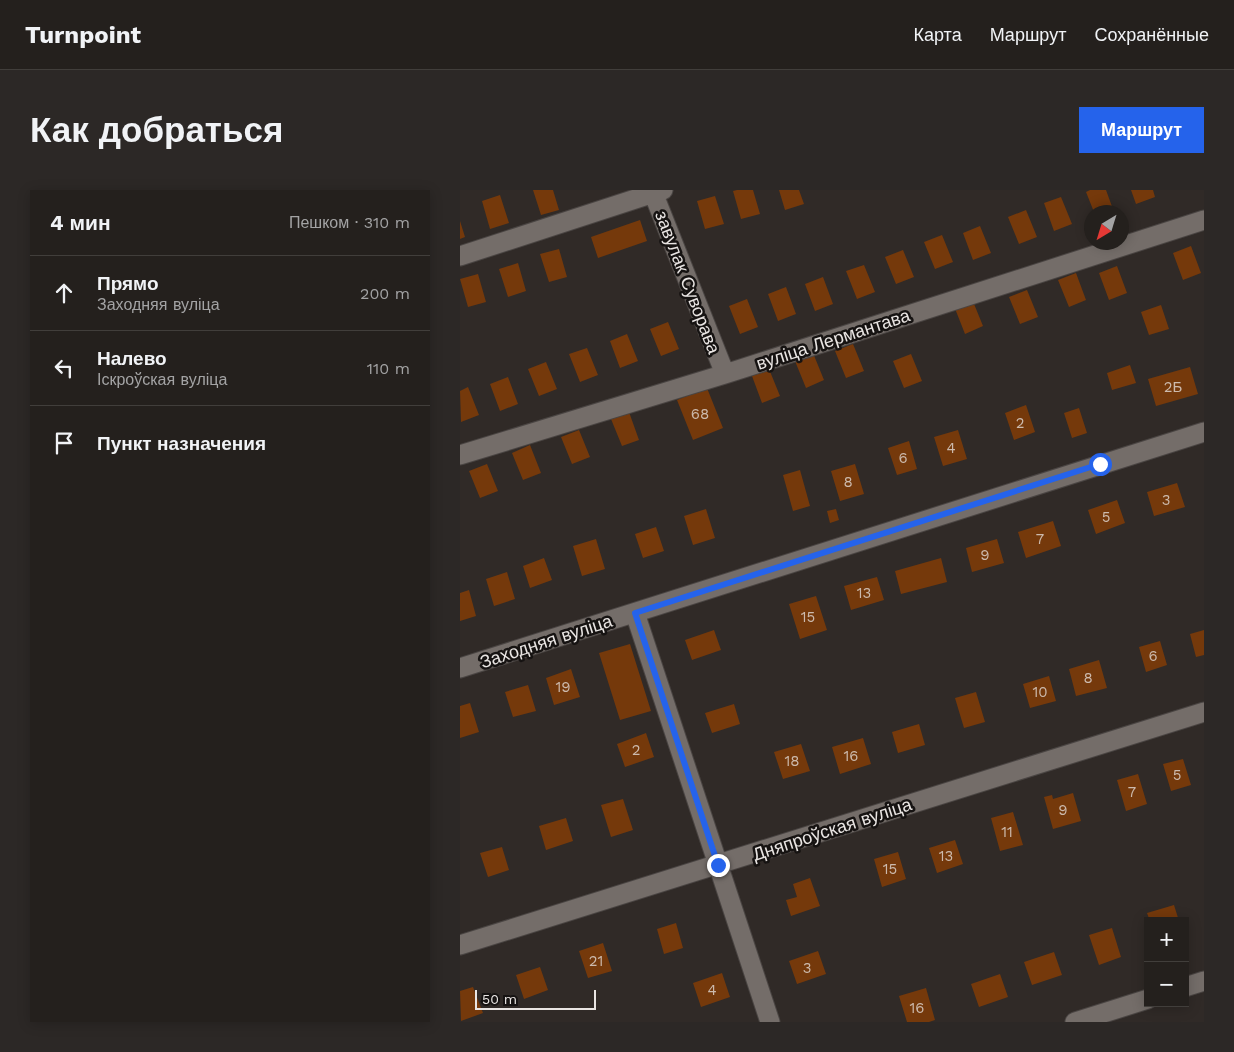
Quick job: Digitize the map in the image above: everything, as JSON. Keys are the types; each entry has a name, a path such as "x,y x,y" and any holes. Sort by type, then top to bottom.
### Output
{"street":[{"path":"460,256 656,191"},
{"name":"завулак Суворава","path":"656,191 724,374"},
{"name":"вуліца Лермантава","path":"460,456 724,374 1204,220"},
{"name":"Заходняя вуліца","path":"460,668 1204,432"},
{"path":"635,613 770,1022"},
{"name":"Дняпроўская вуліца","path":"460,945 1204,712"},
{"path":"1189,986 1204,981"},
{"path":"1075,1022 1144,1000"}],"building":[{"path":"533,190 553,190 559,210 541,215"},
{"path":"753,190 760,214 741,219 733,191"},
{"path":"779,190 799,190 804,204 785,210"},
{"path":"1090,190 1106,190 1111,205 1091,205 1086,192"},
{"path":"1131,190 1153,190 1155,197 1136,204"},
{"path":"500,195 509,223 490,229 482,201"},
{"path":"715,196 724,224 705,229 697,201"},
{"path":"1061,197 1072,224 1054,231 1044,203"},
{"path":"1026,210 1037,237 1019,244 1008,217"},
{"path":"640,220 647,241 598,258 591,237"},
{"path":"460,221 465,237 460,239"},
{"path":"980,226 991,253 973,260 963,233"},
{"path":"942,235 953,262 935,269 924,242"},
{"path":"1191,246 1201,273 1183,280 1173,253"},
{"path":"559,249 567,277 549,282 540,254"},
{"path":"903,250 914,277 896,284 885,257"},
{"path":"518,263 526,291 508,297 499,269"},
{"path":"864,265 875,292 857,299 846,271"},
{"path":"1117,266 1127,293 1109,300 1099,273"},
{"path":"1076,273 1086,300 1069,307 1058,280"},
{"path":"478,274 486,302 468,307 460,279"},
{"path":"823,277 833,304 815,311 805,284"},
{"path":"786,287 796,314 778,321 768,294"},
{"path":"1027,290 1038,317 1020,324 1009,297"},
{"path":"747,299 758,327 740,334 729,306"},
{"path":"972,299 983,326 965,334 954,306"},
{"path":"1161,305 1169,329 1149,335 1141,312"},
{"path":"668,322 679,349 661,356 650,329"},
{"path":"627,334 638,361 620,368 610,341"},
{"path":"853,344 864,371 846,378 835,351"},
{"path":"587,348 598,375 580,382 569,354"},
{"path":"813,353 824,380 806,388 795,361"},
{"path":"911,354 922,381 904,388 893,361"},
{"path":"546,362 557,389 539,396 528,369"},
{"path":"1130,365 1136,383 1112,390 1107,373"},
{"path":"1190,367 1198,394 1156,406 1148,379"},
{"path":"769,369 780,396 762,403 752,376"},
{"path":"508,377 518,404 500,411 490,384"},
{"path":"468,387 479,415 461,422 460,391"},
{"path":"707,388 723,428 693,440 677,400"},
{"path":"1026,405 1035,432 1014,440 1005,413"},
{"path":"1079,408 1087,433 1072,438 1064,413"},
{"path":"629,412 639,440 622,446 611,419"},
{"path":"579,430 590,457 572,464 561,437"},
{"path":"958,430 967,459 943,466 934,437"},
{"path":"909,441 917,469 897,475 888,448"},
{"path":"530,445 541,473 523,480 512,453"},
{"path":"487,464 498,491 480,498 469,471"},
{"path":"855,464 864,494 840,501 831,471"},
{"path":"800,470 810,506 793,511 783,475"},
{"path":"1177,483 1185,507 1154,516 1147,492"},
{"path":"1117,500 1125,523 1096,534 1088,510"},
{"path":"706,509 715,538 693,545 684,516"},
{"path":"836,509 839,520 830,523 827,511"},
{"path":"1053,521 1061,546 1026,558 1018,532"},
{"path":"656,527 664,551 643,558 635,534"},
{"path":"596,539 605,569 582,576 573,546"},
{"path":"997,539 1004,563 972,572 966,548"},
{"path":"544,558 552,580 530,588 523,566"},
{"path":"941,558 947,582 901,594 895,571"},
{"path":"507,572 515,599 494,606 486,579"},
{"path":"877,577 884,600 851,610 844,586"},
{"path":"469,590 476,616 460,621 460,593"},
{"path":"816,596 827,630 800,639 789,604"},
{"path":"714,630 721,650 692,660 685,640"},
{"path":"1204,630 1204,655 1196,657 1190,634"},
{"path":"1160,641 1167,665 1146,672 1139,647"},
{"path":"630,644 651,711 620,720 599,653"},
{"path":"1099,660 1107,688 1076,696 1069,669"},
{"path":"571,669 580,697 554,705 546,678"},
{"path":"1049,676 1056,701 1030,708 1023,684"},
{"path":"528,685 536,711 513,717 505,692"},
{"path":"976,692 985,722 964,728 955,698"},
{"path":"470,703 479,732 460,738 460,706"},
{"path":"734,704 740,724 712,733 705,713"},
{"path":"919,724 925,745 898,753 892,732"},
{"path":"646,733 654,757 625,767 617,744"},
{"path":"863,738 871,764 840,774 832,747"},
{"path":"801,744 810,771 783,779 774,752"},
{"path":"1183,759 1191,785 1171,791 1163,764"},
{"path":"1138,774 1147,804 1126,811 1117,780"},
{"path":"1073,793 1081,821 1053,829 1044,797 1052,795 1053,799"},
{"path":"623,799 633,830 611,837 601,805"},
{"path":"1013,812 1023,845 1000,851 991,818"},
{"path":"566,818 573,841 546,850 539,826"},
{"path":"955,840 963,864 937,873 929,848"},
{"path":"502,847 509,870 488,877 480,853"},
{"path":"898,852 906,879 882,887 874,859"},
{"path":"810,878 820,906 791,916 786,900 797,897 793,884"},
{"path":"1174,905 1178,917 1148,917 1147,913"},
{"path":"676,923 683,948 664,954 657,929"},
{"path":"1112,928 1121,957 1099,965 1089,935"},
{"path":"603,943 612,971 588,978 579,951"},
{"path":"818,951 826,974 797,984 789,961"},
{"path":"1054,952 1062,975 1032,985 1024,962"},
{"path":"540,967 548,990 524,999 516,975"},
{"path":"722,973 730,997 701,1007 693,983"},
{"path":"1000,974 1008,997 979,1007 971,984"},
{"path":"473,987 483,1013 461,1021 460,991"},
{"path":"926,988 935,1020 929,1022 907,1022 899,996"}],"route":[{"path":"718,865 635,613 1100,464"}]}
